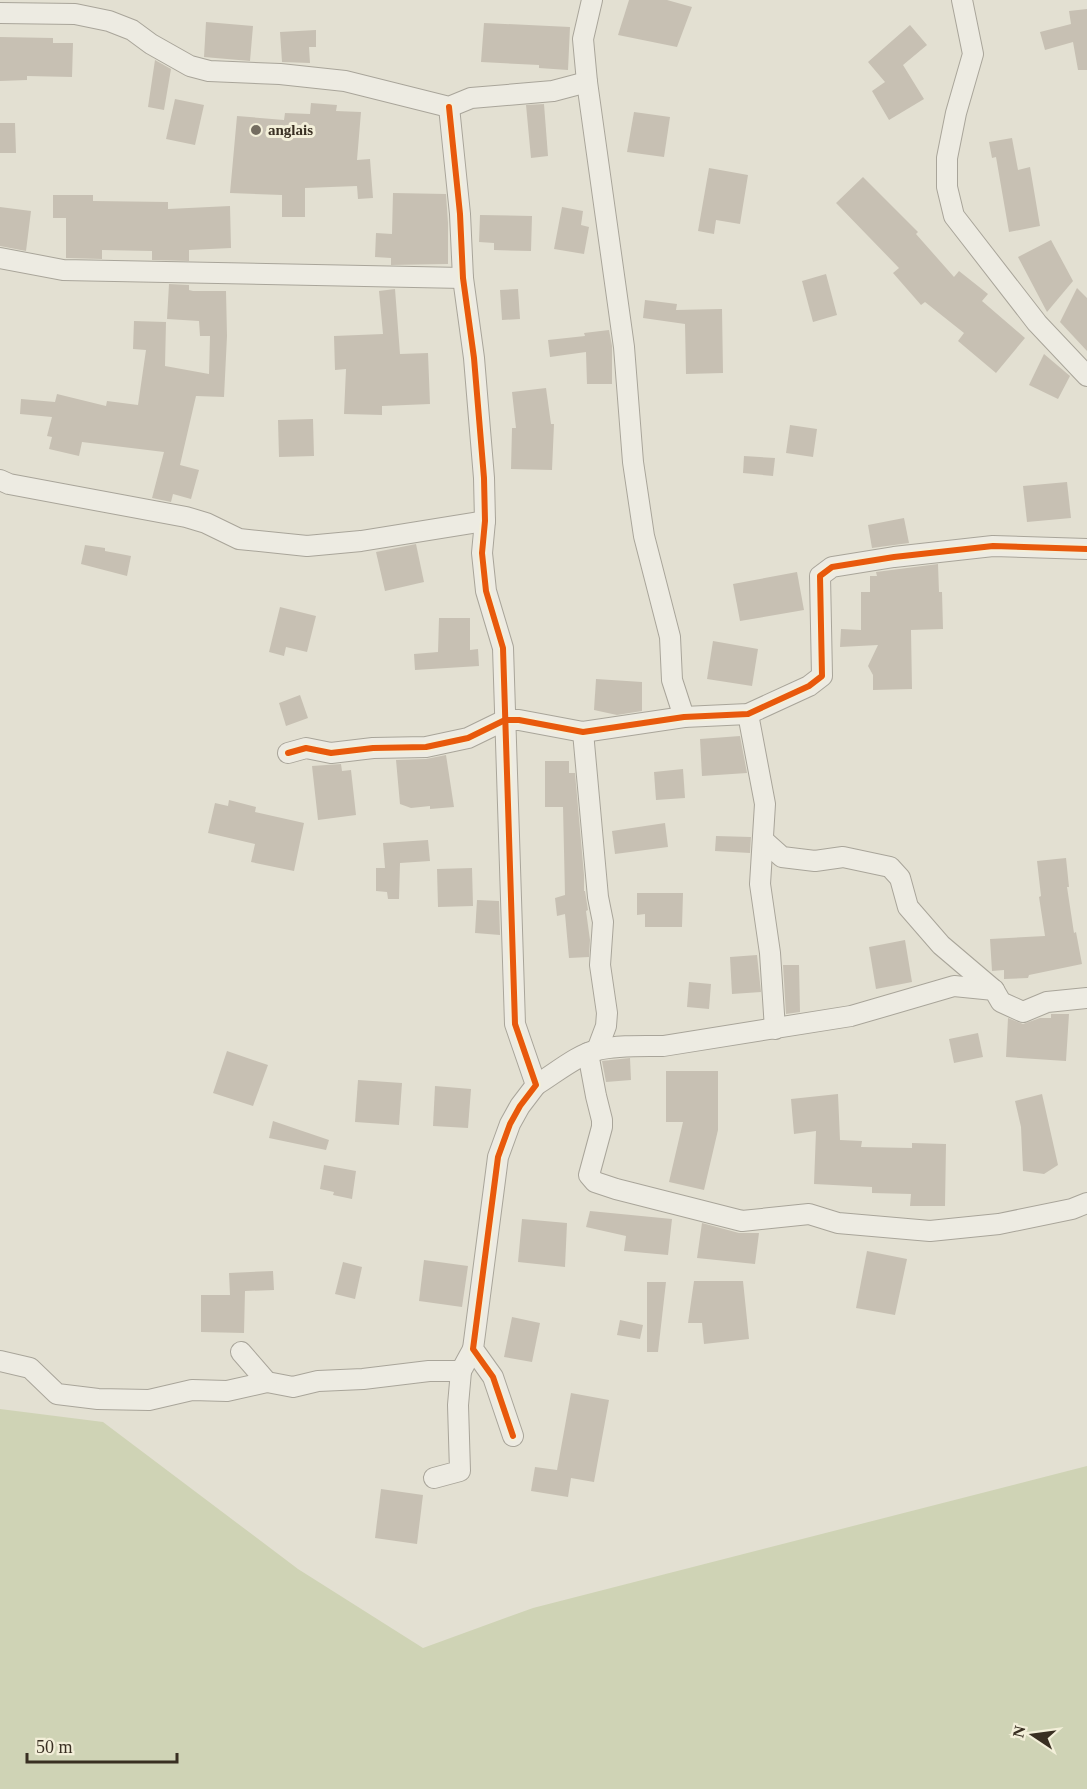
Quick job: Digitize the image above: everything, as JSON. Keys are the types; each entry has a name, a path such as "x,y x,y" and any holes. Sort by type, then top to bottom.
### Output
{"street":[{"path":"592,0 584,39 587,82 624,347 633,462 644,536 670,637 672,680 684,717"},
{"path":"962,0 973,54 956,113 947,158 946,187 954,216 1036,323 1087,376"},
{"path":"0,13 75,14 109,21 132,30 151,44 190,66 210,71 280,74 345,81 449,107 471,98 553,91 587,82"},
{"path":"449,107 460,214 463,279 474,358 484,478 485,521 482,553 486,591 503,648 515,1024 536,1085"},
{"path":"0,258 63,270 463,279"},
{"path":"0,480 9,484 186,517 206,523 239,540 263,543 307,546 361,541 485,521"},
{"path":"288,753 306,748 331,753 373,748 426,747 468,738 505,720 519,720 583,732 684,717 748,714 809,686 822,676 820,576 832,567 894,557 993,546 1087,549"},
{"path":"748,714 765,804 760,884 770,953 775,1029"},
{"path":"583,732 598,897 603,922 600,965 607,1013 606,1026 592,1052 602,1120 589,1175 595,1182 742,1221 809,1214 838,1223 930,1231 999,1224 1071,1209 1087,1203"},
{"path":"763,840 782,857 815,861 843,857 890,867 900,878 908,907 941,945 994,990 1001,1002 1023,1012 1047,1002 1087,998"},
{"path":"434,1478 460,1471 458,1406 461,1371 473,1349 498,1156 510,1124 536,1085 592,1052 639,1046 663,1046 851,1016 954,986 994,990"},
{"path":"473,1349 492,1377 513,1436"},
{"path":"241,1352 267,1382"},
{"path":"0,1361 30,1368 57,1394 98,1399 149,1400 192,1390 227,1391 267,1382 293,1387 318,1381 363,1379 429,1371 461,1371"}],"green space":[{"path":"0,1409 103,1422 298,1569 423,1648 533,1608 1087,1466 1087,1789 0,1789"}],"building":[{"path":"629,0 667,0 692,7 677,47 618,35"},
{"path":"1087,9 1087,70 1078,70 1073,42 1045,50 1040,32 1071,24 1069,11"},
{"path":"206,22 253,26 250,61 204,57"},
{"path":"484,23 570,27 568,70 539,68 539,65 481,62"},
{"path":"910,25 927,45 903,65 924,99 889,120 872,91 885,82 868,62"},
{"path":"316,30 316,47 309,47 310,63 282,62 280,32"},
{"path":"0,37 53,38 53,43 73,43 72,77 27,76 27,80 0,81"},
{"path":"155,60 171,69 164,110 148,107"},
{"path":"175,99 204,105 195,145 166,139"},
{"path":"311,103 337,105 336,111 361,112 357,160 370,159 373,198 358,199 357,186 305,188 305,217 282,217 282,195 230,193 237,116 284,120 285,113 310,114"},
{"path":"544,104 548,156 531,158 526,105"},
{"path":"634,112 670,117 664,157 627,152"},
{"path":"0,123 15,123 16,153 0,153"},
{"path":"1012,138 1018,170 1030,167 1040,226 1009,232 996,157 992,158 989,142"},
{"path":"709,168 748,175 740,224 716,220 714,234 698,231"},
{"path":"863,177 918,232 916,234 954,277 959,271 988,294 982,301 1025,338 996,373 958,341 964,333 925,302 921,305 893,273 899,268 836,203"},
{"path":"393,193 446,194 448,264 391,265 391,258 375,257 376,233 392,234"},
{"path":"53,195 93,195 93,201 168,202 168,209 230,206 231,248 189,250 189,261 152,260 152,251 102,250 102,259 66,258 66,218 53,218"},
{"path":"0,207 31,211 26,251 0,246"},
{"path":"562,207 583,211 581,225 589,227 584,254 554,249"},
{"path":"480,215 532,216 531,251 494,250 494,243 479,242"},
{"path":"1051,240 1073,281 1047,312 1018,257"},
{"path":"826,274 837,315 813,322 802,281"},
{"path":"169,284 189,285 189,290 193,291 226,291 227,336 224,397 196,396 180,465 199,470 191,499 173,494 171,502 152,498 164,452 82,442 79,456 49,449 52,437 47,436 52,417 20,414 21,399 55,402 57,394 106,406 107,401 138,405 146,350 133,349 134,321 166,322 165,366 209,374 210,336 200,336 199,321 167,319"},
{"path":"1077,288 1087,298 1087,351 1060,322"},
{"path":"395,289 400,354 428,353 430,404 382,406 382,415 344,414 346,369 335,370 334,336 383,334 379,291"},
{"path":"518,289 520,319 502,320 500,290"},
{"path":"645,300 677,304 676,310 722,309 723,373 686,374 685,324 643,318"},
{"path":"609,330 612,346 612,384 587,384 586,352 550,357 548,340 585,336 584,333"},
{"path":"1044,354 1070,376 1058,399 1029,385"},
{"path":"546,388 551,424 554,424 552,470 511,469 512,428 516,428 512,392"},
{"path":"313,419 314,456 279,457 278,420"},
{"path":"790,425 817,429 813,457 786,453"},
{"path":"744,456 775,458 773,476 743,473"},
{"path":"1067,482 1071,518 1027,522 1023,486"},
{"path":"904,518 909,543 872,548 868,525"},
{"path":"416,544 424,582 385,591 376,552"},
{"path":"85,545 131,556 127,576 81,564"},
{"path":"938,564 939,592 942,592 943,629 911,630 912,689 873,690 873,675 868,666 878,645 840,647 841,629 861,630 861,592 870,592 870,576 877,576 876,572"},
{"path":"797,572 804,610 740,621 733,584"},
{"path":"280,607 316,616 307,652 286,647 284,656 269,652"},
{"path":"439,618 470,618 470,650 478,649 479,666 415,670 414,654 438,652"},
{"path":"713,641 758,649 752,686 707,679"},
{"path":"596,679 642,682 642,711 617,715 594,710"},
{"path":"300,695 308,718 286,726 279,703"},
{"path":"740,736 747,773 702,776 700,739"},
{"path":"446,755 454,807 411,808 400,804 396,760 426,759"},
{"path":"545,761 569,761 569,773 575,773 584,891 588,910 586,911 590,940 589,957 569,958 565,914 557,916 555,898 565,895 563,807 545,807"},
{"path":"341,764 342,771 351,770 356,815 318,820 312,766"},
{"path":"683,769 685,798 656,800 654,772"},
{"path":"229,800 256,807 255,812 304,823 294,871 251,862 255,844 208,833 215,803 228,806"},
{"path":"665,823 668,847 615,854 612,831"},
{"path":"716,836 751,837 750,853 715,851"},
{"path":"428,840 430,861 400,863 399,899 388,899 387,892 376,891 376,868 385,868 383,843"},
{"path":"1066,858 1069,887 1067,887 1074,933 1076,932 1082,964 1029,975 1028,978 1004,979 1004,970 992,971 990,939 1045,936 1039,897 1041,896 1037,861"},
{"path":"472,868 473,906 438,907 437,869"},
{"path":"637,893 683,893 682,927 645,927 645,914 637,915"},
{"path":"477,900 499,901 500,935 475,933"},
{"path":"905,940 912,982 876,989 869,947"},
{"path":"757,955 761,992 732,994 730,957"},
{"path":"783,965 799,965 800,1012 786,1014"},
{"path":"689,982 711,984 709,1009 687,1007"},
{"path":"1051,1014 1069,1014 1066,1061 1006,1057 1008,1018 1023,1024 1040,1018 1051,1018"},
{"path":"978,1033 983,1057 954,1063 949,1039"},
{"path":"227,1051 268,1065 253,1106 213,1093"},
{"path":"630,1058 631,1080 606,1082 602,1061"},
{"path":"666,1071 718,1071 718,1130 704,1190 669,1182 683,1122 666,1122"},
{"path":"358,1080 402,1083 399,1125 355,1122"},
{"path":"435,1086 471,1089 468,1128 433,1126"},
{"path":"838,1094 840,1140 862,1141 861,1147 912,1148 912,1143 946,1144 945,1206 910,1206 911,1194 872,1193 872,1187 814,1184 816,1131 794,1134 791,1099"},
{"path":"1042,1094 1058,1165 1044,1174 1023,1171 1021,1127 1015,1101"},
{"path":"273,1121 329,1140 326,1150 269,1138"},
{"path":"324,1165 356,1171 352,1199 333,1195 334,1192 320,1189"},
{"path":"590,1211 672,1219 668,1255 624,1251 626,1236 586,1227"},
{"path":"522,1219 567,1223 565,1267 518,1262"},
{"path":"702,1223 739,1233 759,1233 755,1264 697,1258"},
{"path":"867,1251 907,1259 895,1315 856,1308"},
{"path":"424,1260 468,1266 462,1307 419,1301"},
{"path":"343,1262 362,1267 355,1299 335,1294"},
{"path":"273,1271 274,1290 245,1291 244,1333 201,1332 201,1295 230,1295 229,1273"},
{"path":"694,1281 743,1281 749,1339 704,1344 702,1323 688,1323"},
{"path":"647,1282 666,1282 658,1352 647,1352"},
{"path":"512,1317 540,1323 532,1362 504,1357"},
{"path":"620,1320 643,1325 640,1339 617,1335"},
{"path":"571,1393 609,1400 594,1482 571,1478 568,1497 531,1491 535,1467 557,1470"},
{"path":"381,1489 423,1495 417,1544 375,1538"}],"cycle path":[{"path":"449,107 460,214 463,278 474,358 484,478 485,521 482,553 486,591 503,648 515,1024 536,1085 510,1124 498,1157 473,1349 493,1377 513,1436"},
{"path":"288,753 306,748 331,753 373,748 426,747 468,738 505,720 519,720 583,732 684,717 748,714 809,686 822,676 820,576 832,567 894,557 993,546 1087,549"}],"place":[{"name":"anglais","path":"256,130"}]}
